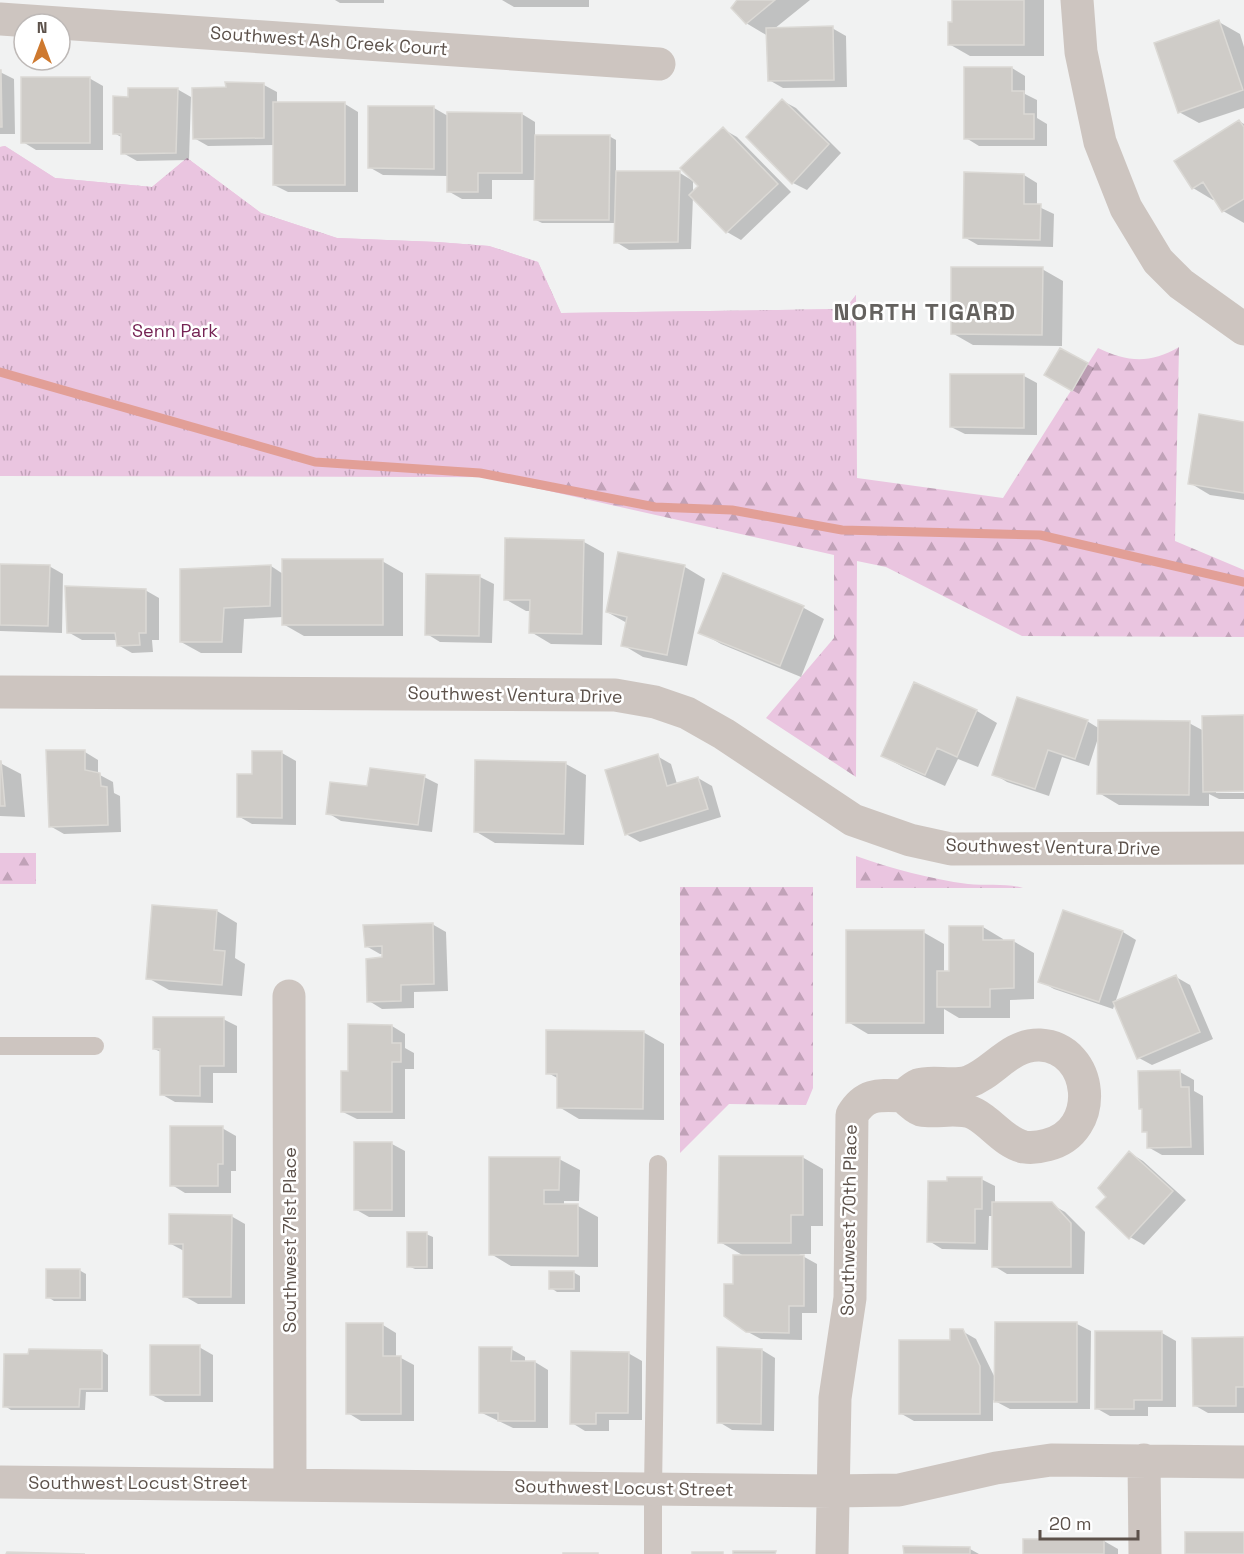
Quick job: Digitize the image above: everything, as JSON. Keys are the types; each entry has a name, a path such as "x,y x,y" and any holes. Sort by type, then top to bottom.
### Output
{"street":[{"path":"1077,0 1081,52 1100,142 1126,208 1158,261 1181,284 1244,329"},
{"name":"Southwest Ash Creek Court","path":"0,19 659,64"},
{"name":"Southwest Ventura Drive","path":"0,692 615,695 655,702 687,713 724,734 853,820 910,840 951,849 1244,848"},
{"name":"Southwest 71st Place","path":"289,996 290,1484"},
{"name":"Southwest 70th Place","path":"832,1554 835,1398 850,1298 852,1115 858,1104 872,1096 903,1096 917,1086 966,1083 985,1073 1011,1053 1024,1047 1040,1045 1056,1049 1067,1056 1075,1066 1085,1092 1083,1112 1074,1129 1054,1144 1038,1148 1023,1147 973,1112 919,1110 903,1096"},
{"name":"Southwest Locust Street","path":"0,1482 899,1490 996,1468 1051,1460 1244,1462"},
{"path":"1144,1460 1145,1554"}],"lane":[{"path":"0,1046 95,1046"},
{"path":"654,1554 658,1164"}],"green space":[{"name":"Senn Park","path":"5,146 55,178 152,187 187,158 261,213 337,238 489,246 538,262 561,313 845,309 856,295 857,478 1003,498 1098,348 1119,356 1138,359 1158,356 1179,347 1175,541 1244,570 1244,637 1022,636 886,567 857,561 856,777 766,718 834,638 834,555 482,476 0,476 0,147"},
{"name":"Senn Park","path":"5,146 55,178 152,187 187,158 261,213 337,238 489,246 538,262 561,313 845,309 856,295 856,478 0,476 0,147"},
{"path":"0,853 36,853 36,884 0,884"},
{"path":"856,856 940,879 968,884 1023,888 856,888"},
{"path":"680,887 813,887 813,1088 806,1105 729,1104 680,1153"}],"building":[{"path":"737,0 775,0 746,24 731,8"},
{"path":"952,0 1024,0 1024,45 948,45 948,22 952,22"},
{"path":"1219,20 1243,90 1178,113 1154,43"},
{"path":"833,26 834,80 768,81 766,28"},
{"path":"964,67 1012,67 1012,91 1024,91 1024,114 1034,114 1034,139 964,139"},
{"path":"1,70 2,127 0,127"},
{"path":"21,77 90,77 90,143 21,143"},
{"path":"225,82 264,83 264,138 193,139 192,88 226,87"},
{"path":"128,88 178,88 176,153 121,154 121,134 113,134 113,96 128,97"},
{"path":"782,99 829,144 792,184 746,137"},
{"path":"273,102 345,102 345,185 273,185"},
{"path":"368,106 434,106 434,169 368,168"},
{"path":"447,112 522,113 522,173 478,173 478,192 447,192"},
{"path":"1239,120 1244,127 1244,199 1222,212 1203,182 1192,189 1174,161"},
{"path":"723,127 778,184 726,233 689,195 698,186 680,168"},
{"path":"535,135 610,135 609,220 534,220"},
{"path":"616,171 680,171 678,242 614,243"},
{"path":"964,172 1024,174 1024,204 1041,204 1040,240 963,238"},
{"path":"951,267 1043,267 1042,335 951,334"},
{"path":"1060,348 1088,363 1072,391 1044,375"},
{"path":"950,374 1024,374 1024,428 950,427"},
{"path":"1199,414 1244,422 1244,493 1188,484"},
{"path":"505,538 584,540 582,634 529,633 530,600 504,600"},
{"path":"618,552 685,565 667,655 621,646 627,617 606,612"},
{"path":"282,559 383,559 383,625 282,625"},
{"path":"0,564 50,565 48,626 0,625"},
{"path":"271,565 270,606 224,608 222,642 180,642 180,569"},
{"path":"723,573 804,606 780,666 698,633"},
{"path":"426,574 480,575 479,636 425,635"},
{"path":"65,586 146,589 146,633 139,633 140,645 117,646 115,633 67,633"},
{"path":"914,682 977,710 957,757 937,748 925,775 881,756"},
{"path":"1017,697 1088,720 1075,759 1048,750 1035,789 992,775"},
{"path":"1244,715 1244,791 1203,792 1202,716"},
{"path":"1098,720 1190,721 1189,795 1097,794"},
{"path":"46,750 85,750 85,770 100,773 101,786 107,787 108,825 49,827"},
{"path":"252,751 282,751 282,818 237,817 237,774 252,774"},
{"path":"658,754 667,786 698,777 708,809 625,835 605,770"},
{"path":"475,760 566,762 564,834 474,832"},
{"path":"1,761 5,806 0,806"},
{"path":"370,768 425,775 418,825 326,814 330,782 367,786"},
{"path":"152,905 217,910 214,950 225,951 222,985 146,979"},
{"path":"1063,910 1123,931 1099,1002 1038,982"},
{"path":"433,923 434,984 401,985 401,1001 367,1002 366,959 382,957 382,946 365,947 363,925"},
{"path":"949,926 983,926 983,940 1014,940 1014,988 990,989 990,1007 937,1007 937,971 949,971"},
{"path":"846,930 924,930 924,1023 846,1023"},
{"path":"1176,975 1200,1032 1137,1059 1113,1002"},
{"path":"153,1017 224,1017 224,1066 200,1066 200,1096 160,1095 160,1049 153,1049"},
{"path":"348,1024 392,1025 392,1043 401,1043 401,1062 392,1062 392,1112 341,1112 341,1071 348,1071"},
{"path":"546,1030 644,1031 643,1109 557,1108 557,1074 546,1074"},
{"path":"1180,1070 1181,1087 1189,1087 1191,1147 1147,1148 1147,1132 1142,1132 1142,1109 1139,1109 1138,1071"},
{"path":"170,1126 223,1126 223,1164 218,1164 218,1186 170,1186"},
{"path":"354,1142 392,1142 392,1210 354,1210"},
{"path":"1129,1151 1173,1191 1129,1239 1096,1207 1106,1197 1098,1188"},
{"path":"719,1156 803,1156 803,1215 791,1215 791,1243 718,1243"},
{"path":"489,1157 560,1157 559,1190 544,1190 544,1204 578,1204 578,1256 489,1255"},
{"path":"947,1177 982,1177 982,1209 975,1209 975,1243 927,1242 928,1181 947,1181"},
{"path":"992,1202 1052,1202 1071,1223 1071,1267 992,1267"},
{"path":"169,1214 232,1215 231,1297 183,1297 183,1244 169,1244"},
{"path":"407,1232 427,1232 427,1267 407,1267"},
{"path":"733,1255 804,1255 804,1306 789,1306 789,1333 746,1332 724,1316 724,1284 733,1284"},
{"path":"46,1269 80,1269 80,1298 46,1298"},
{"path":"549,1271 574,1271 574,1289 549,1289"},
{"path":"995,1322 1077,1322 1077,1402 994,1402"},
{"path":"346,1323 383,1323 383,1356 401,1356 401,1414 346,1414"},
{"path":"950,1329 963,1329 980,1366 980,1414 899,1414 899,1340 950,1340"},
{"path":"1095,1331 1162,1331 1162,1400 1134,1400 1134,1409 1095,1409"},
{"path":"1244,1337 1244,1387 1236,1387 1236,1406 1193,1406 1192,1338"},
{"path":"150,1345 200,1345 200,1395 150,1395"},
{"path":"479,1347 512,1347 511,1361 535,1361 535,1421 498,1421 498,1413 479,1413"},
{"path":"717,1347 762,1349 761,1424 717,1423"},
{"path":"29,1349 102,1350 102,1389 80,1389 79,1407 3,1407 4,1354 28,1354"},
{"path":"571,1351 629,1352 628,1413 596,1413 596,1424 570,1424"},
{"path":"1185,1532 1244,1532 1244,1554 1185,1554"},
{"path":"1023,1539 1104,1539 1104,1554 1023,1554"},
{"path":"903,1546 970,1547 970,1554 904,1554"},
{"path":"733,1551 776,1551 775,1554 733,1554"},
{"path":"7,1552 85,1554 6,1554"},
{"path":"692,1552 723,1552 723,1554 692,1554"},
{"path":"598,1553 598,1554 563,1554"}],"waterway":[{"path":"0,372 315,462 480,473 655,507 732,510 842,530 1040,535 1244,582"}],"district":[{"name":"NORTH TIGARD","path":"925,312"}]}
